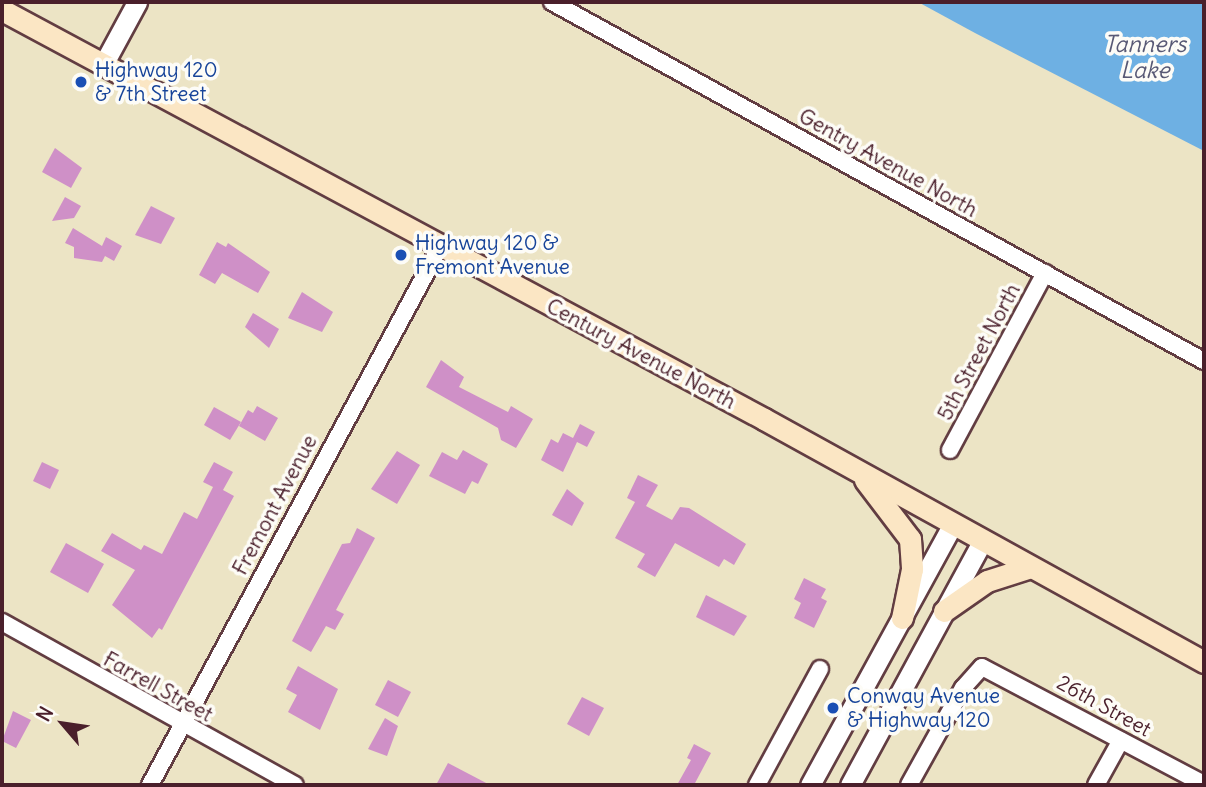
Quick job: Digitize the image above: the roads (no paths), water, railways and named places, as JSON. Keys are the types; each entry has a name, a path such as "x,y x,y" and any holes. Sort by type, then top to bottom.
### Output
{"main road":[{"name":"Century Avenue North","path":"2,10 857,470 1204,662"},
{"path":"857,470 910,539 912,569 902,618"},
{"path":"944,611 965,592 1031,567"}],"street":[{"path":"103,65 137,2"},
{"name":"Gentry Avenue North","path":"552,2 1204,361"},
{"name":"Fremont Avenue","path":"150,785 440,247"},
{"name":"5th Street North","path":"950,450 1045,273"},
{"path":"810,785 953,524"},
{"path":"850,785 983,540"},
{"name":"Farrell Street","path":"2,622 181,724 295,785"},
{"name":"26th Street","path":"909,785 962,688 982,667 1204,784"},
{"path":"757,785 820,669"},
{"path":"1096,785 1121,740"}],"water":[{"name":"Tanners Lake","path":"918,2 1204,2 1204,151 975,33"}],"place":[{"name":"Highway 120 & 7th Street","path":"81,82"},
{"name":"Highway 120 & Fremont Avenue","path":"401,255"},
{"name":"Conway Avenue & Highway 120","path":"833,708"}]}
